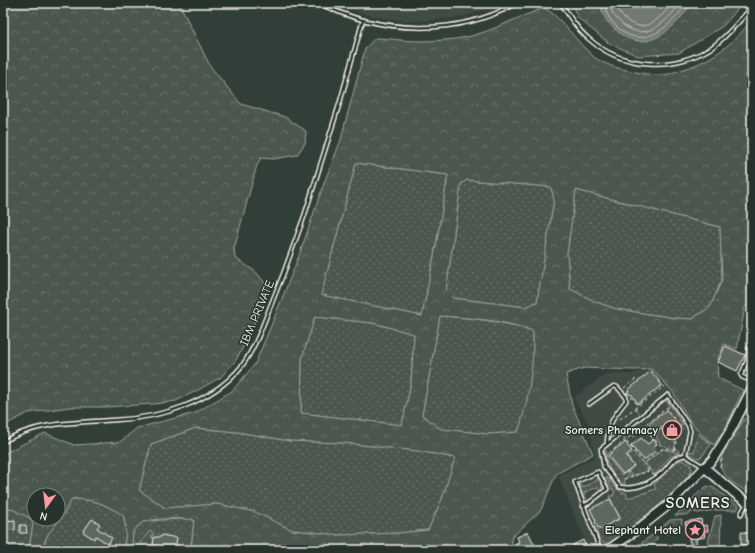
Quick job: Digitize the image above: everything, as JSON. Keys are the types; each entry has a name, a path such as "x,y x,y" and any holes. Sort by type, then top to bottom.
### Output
{"main road":[{"path":"608,550 634,533 666,507 713,459 723,444 751,392"},
{"path":"704,467 728,488 750,504"}],"lane":[{"path":"319,3 362,20 401,27 458,24 496,13 516,3"},
{"path":"561,3 580,30 601,48 627,60 655,64 684,60 712,47 724,37 752,7"},
{"name":"IBM PRIVATE","path":"3,442 19,434 43,426 68,422 132,419 161,414 191,403 210,393 226,382 242,366 254,347 296,238 340,102 362,20"},
{"path":"752,342 749,348 747,361 741,375 742,377 752,381"},
{"path":"589,404 614,386 626,397 626,401 610,422 607,444"},
{"path":"668,396 688,425 690,431 686,454 675,458 663,472 646,484 630,489 620,487 604,467 601,449 668,396"},
{"path":"686,454 704,467"},
{"path":"583,506 607,489 598,472 576,482 583,506 600,550"},
{"path":"741,514 750,504"}],"path":[{"path":"624,389 638,380"},
{"path":"620,419 665,386"},
{"path":"628,395 639,405"},
{"path":"609,453 669,406"},
{"path":"675,450 678,435 677,433 688,425"},
{"path":"642,427 649,436 655,439 663,448 686,454"},
{"path":"649,436 655,433 655,439"},
{"path":"620,434 656,477"},
{"path":"633,434 637,440"},
{"path":"644,463 663,448"},
{"path":"627,471 631,476"},
{"path":"624,479 650,471"},
{"path":"650,550 664,547"}],"shaded area":[{"path":"333,3 502,3 457,18 401,21 364,14"},
{"path":"652,368 669,387 687,416 715,444 700,463 661,505 623,536 599,550 589,550 558,476 595,457 586,419 574,398 605,374 633,374"}],"green space":[{"path":"3,3 179,3 210,66 241,104 285,117 306,131 305,143 297,155 273,159 261,158 257,165 234,249 235,258 256,272 269,288 248,338 236,360 221,377 176,401 106,407 70,407 28,413 3,426"},
{"path":"571,3 743,3 723,26 679,53 638,56 607,42 578,18"},
{"path":"545,8 564,25 594,57 602,62 626,70 661,75 695,65 714,55 730,43 752,20 752,301 745,307 737,349 724,344 717,362 718,378 743,390 725,429 714,445 702,435 690,421 673,392 652,369 634,370 584,368 566,374 572,405 593,454 556,474 541,510 511,538 513,550 191,550 194,520 161,519 143,522 133,531 130,550 123,550 126,532 123,515 99,503 87,500 72,499 66,510 66,487 26,487 26,516 10,508 3,510 3,454 45,433 74,445 120,442 137,428 195,413 232,391 255,364 300,253 324,183 341,140 365,49 375,38 407,41 443,40 467,37 487,31","holes":["356,163 448,175 422,316 321,295","467,180 551,187 554,200 537,302 526,307 453,298 446,291 461,184","576,190 720,227 722,280 710,307 692,319 675,318 616,309 596,302 570,289 567,253","440,316 499,322 533,331 533,357 530,382 518,432 489,434 441,429 422,415","315,317 373,323 414,334 411,383 402,425 301,413 302,358","196,428 237,432 290,441 343,443 419,451 455,458 442,499 428,530 399,533 339,535 292,530 255,512 217,504 165,508 139,490 151,444"]},
{"path":"356,163 448,175 422,316 321,295"},
{"path":"467,180 551,187 554,200 537,302 526,307 453,298 446,291 461,184"},
{"path":"576,190 720,227 722,280 710,307 692,319 675,318 616,309 596,302 570,289 567,253"},
{"path":"440,316 487,320 533,331 533,358 528,400 518,432 489,434 441,429 422,415"},
{"path":"315,317 373,323 414,334 411,383 402,425 301,413 302,358"},
{"path":"666,401 668,401 683,425 680,427 667,410 669,405"},
{"path":"745,418 752,425 752,495 726,476 721,468 721,460 724,452"},
{"path":"196,428 237,432 290,441 343,443 419,451 455,458 442,499 428,530 400,533 339,535 292,530 255,512 217,504 165,508 139,490 151,444"},
{"path":"662,429 669,437 675,434 677,437 674,449 664,446 659,442 656,433"},
{"path":"698,434 711,444 701,457 697,458 688,453 689,451 694,452"},
{"path":"663,449 679,453 670,457 654,475 645,463"},
{"path":"605,450 608,454 606,456 622,475 626,472 629,476 624,479 625,484 617,479 610,470 606,460"},
{"path":"633,452 648,471 632,476 628,471 634,466 627,457"},
{"path":"681,460 690,464 692,470 674,492 613,541 604,543 600,541 594,527 598,530 612,521 613,522 620,519 609,496 613,496 615,491 612,489 606,478 607,477 615,487 626,493 628,498 656,489 654,484 673,464"},
{"path":"597,475 603,485 600,491 597,487 584,493 587,501 585,502 579,484 582,488 598,480"},
{"path":"708,486 714,488 739,506 737,510 694,512 692,499"},
{"path":"72,499 87,500 99,503 123,515 126,532 123,550 42,549 48,534 54,527 66,527 66,510"},
{"path":"689,502 692,512 690,514 675,516"},
{"path":"10,508 26,516 26,527 33,527 29,549 6,550 3,546 3,510"},
{"path":"721,515 720,550 706,550 715,516"},
{"path":"188,519 194,520 191,550 142,550 148,545 140,543 137,550 130,550 133,531 143,522"},
{"path":"682,519 681,526 666,534 663,532 662,527 670,520"},
{"path":"33,527 54,527 48,534 42,548 46,550 26,550 29,549"},
{"path":"150,531 154,534 151,537 154,538 153,545 148,545 142,550 137,550 140,543"},
{"path":"652,535 655,535 658,538 653,543 655,548 633,549"}],"water":[{"path":"601,3 692,3 677,22 658,37 637,41 626,37 607,21 603,14"}],"building":[{"path":"725,346 745,355 737,371 718,362"},
{"path":"651,371 662,385 638,404 632,395 626,393"},
{"path":"667,410 681,428 668,439 668,434 663,427 656,433 649,424"},
{"path":"641,438 648,444 653,439 657,444 653,447 656,451 644,460 631,446"},
{"path":"625,442 632,451 626,456 634,466 623,474 608,456"},
{"path":"610,499 620,518 600,529 595,522 596,521 590,509"},
{"path":"92,519 100,524 97,528 112,538 108,544 96,536 94,539 83,532"},
{"path":"701,519 702,526 707,525 708,531 704,531 705,537 696,539 697,546 691,547 685,522"},
{"path":"15,520 15,530 3,531 3,521"},
{"path":"20,525 26,525 27,533 20,533"},
{"path":"528,532 537,550 517,550 514,544 519,542 517,537"},
{"path":"741,532 752,533 752,550 746,550 746,545 741,544"},
{"path":"162,535 177,538 175,550 153,545 154,537 161,537"},
{"path":"583,540 588,550 576,550 573,545"}],"place":[{"name":"Somers Pharmacy","path":"672,430"},
{"name":"Elephant Hotel","path":"695,530"}],"district":[{"name":"SOMERS","path":"698,503"}]}
